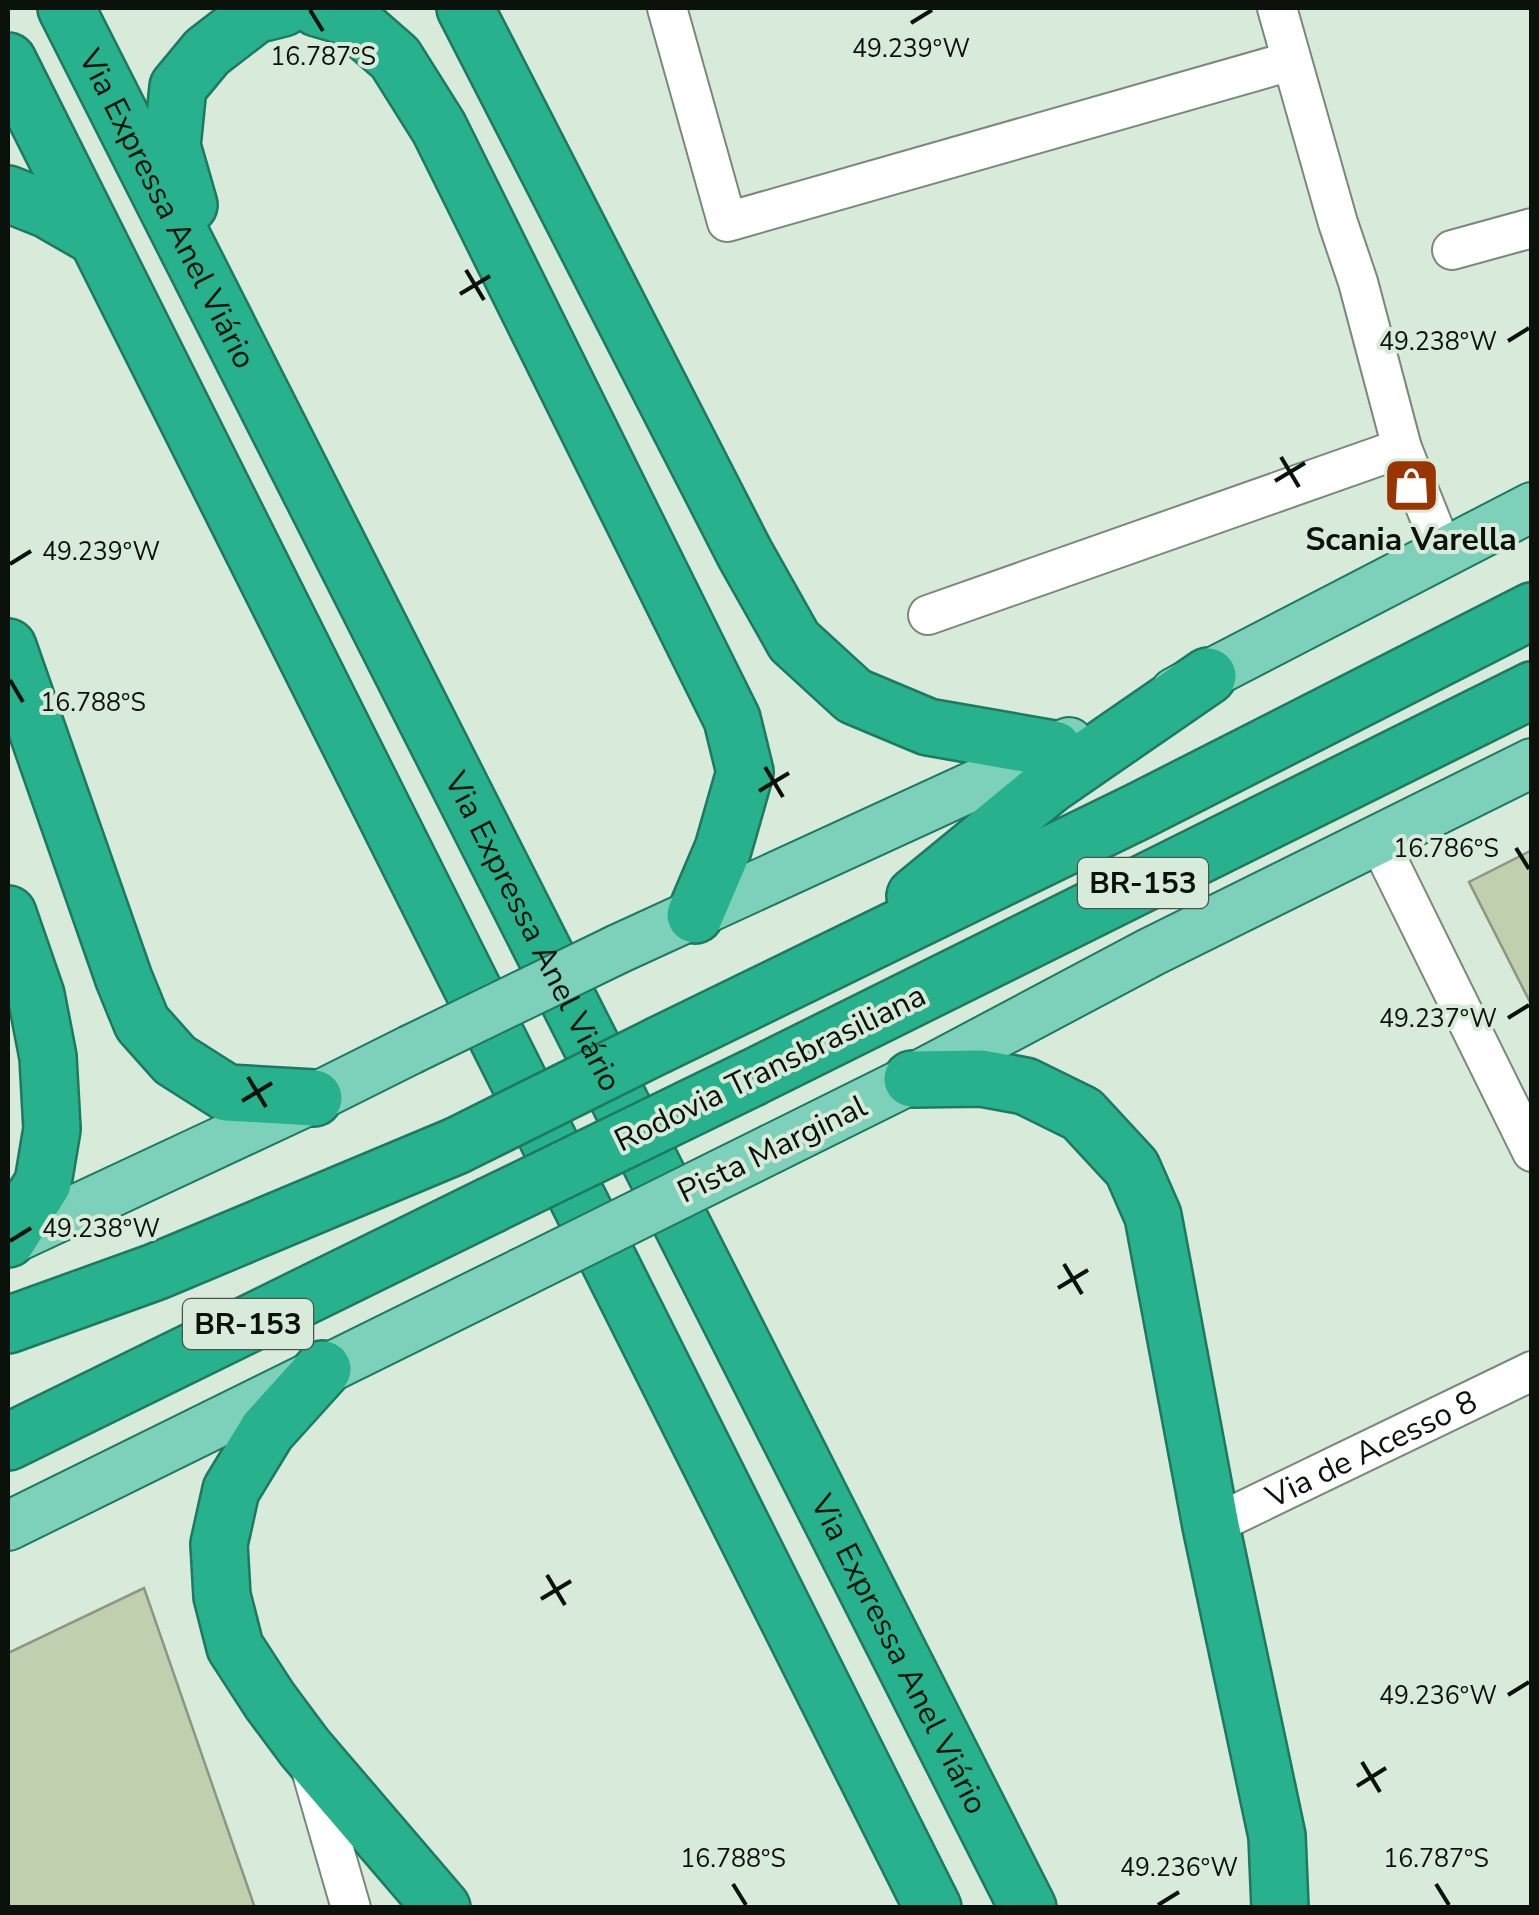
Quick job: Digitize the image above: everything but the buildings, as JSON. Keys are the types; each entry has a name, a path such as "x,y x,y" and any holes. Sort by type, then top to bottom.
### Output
{"highway":[{"name":"Via Expressa Anel Viário","path":"66,8 1028,1908"},
{"path":"221,314 172,146 178,87 206,52 255,14 284,8"},
{"path":"317,8 348,16 395,58 439,128 732,719 745,772 723,849 695,915"},
{"path":"465,8 744,554 794,641 854,696 928,727 1054,749"},
{"path":"8,61 932,1908"},
{"path":"8,194 48,210 95,237"},
{"name":"BR-153","path":"8,1325 156,1272 456,1146 1138,811 1532,611"},
{"path":"8,647 142,1022 175,1060 228,1093 314,1098"},
{"path":"847,953 1050,785 1208,676"},
{"name":"Rodovia Transbrasiliana","path":"8,1442 1532,690"},
{"path":"8,914 36,995 48,1058 52,1129 43,1183 8,1240"},
{"path":"912,1080 981,1078 1025,1086 1082,1114 1132,1168 1152,1216 1277,1836 1280,1908"},
{"path":"324,1369 266,1431 231,1490 220,1544 222,1596 235,1647 270,1701 305,1748 442,1908"}],"main road":[{"path":"8,1240 1208,676 1532,507"},
{"name":"Pista Marginal","path":"8,1526 912,1080 1151,952 1532,763"}],"street":[{"path":"667,8 727,222 1291,61"},
{"path":"1277,8 1358,282 1402,448 1443,551"},
{"path":"1452,250 1532,228"},
{"path":"928,616 1402,448"},
{"path":"1378,840 1532,1152"},
{"name":"Via de Acesso 8","path":"1212,1526 1532,1371"},
{"path":"305,1748 350,1908"}],"place":[{"name":"Scania Varella","path":"1411,485"}]}
